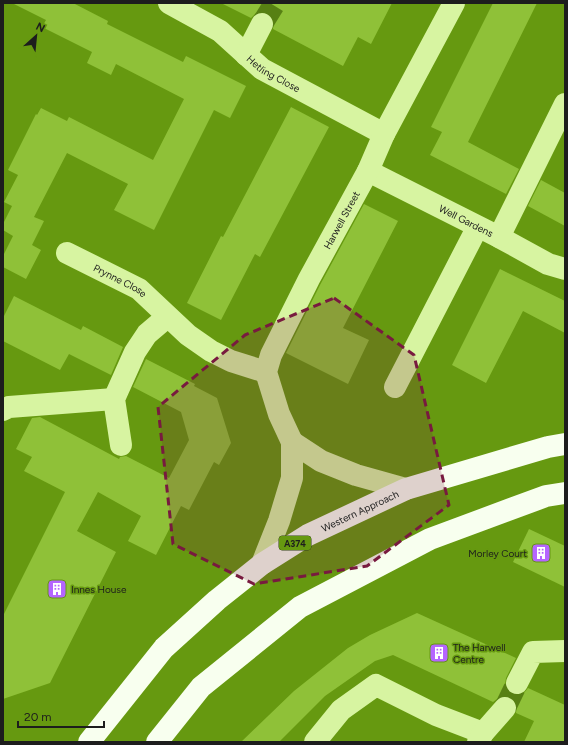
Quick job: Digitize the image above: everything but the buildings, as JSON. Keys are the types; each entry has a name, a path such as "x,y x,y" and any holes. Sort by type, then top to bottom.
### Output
{"main road":[{"name":"Western Approach","path":"89,742 164,648 217,600 262,564 308,535 406,489 548,447 565,444"},
{"path":"157,742 201,687 300,607 430,539 546,496 565,493"}],"street":[{"name":"Hetling Close","path":"169,3 220,31 262,69 384,134"},
{"name":"Harwell Street","path":"266,372 271,355 309,279 368,171 384,134 454,3"},
{"path":"246,55 262,24"},
{"path":"499,238 565,104"},
{"name":"Well Gardens","path":"368,171 548,264 565,269"},
{"path":"395,387 477,228"},
{"name":"Prynne Close","path":"67,253 139,289 167,317 188,335 211,351 231,361 266,372"},
{"path":"121,445 114,399 135,352 147,334 167,317"},
{"path":"262,564 279,520 292,478 292,442 279,414 266,372"},
{"path":"3,410 8,407 114,399"},
{"path":"292,442 321,460 356,475 406,489"},
{"path":"517,682 533,652 565,651"},
{"path":"315,742 341,710 376,685 481,738 505,708"}],"highlighted area":[{"path":"334,298 414,355 449,505 367,566 254,584 173,544 158,407 245,335"}],"tunnel":[{"path":"262,24 275,3"},
{"path":"505,708 517,683"}],"place":[{"name":"Morley Court","path":"541,553"},
{"name":"Innes House","path":"57,589"},
{"name":"The Harwell Centre","path":"439,653"}]}
